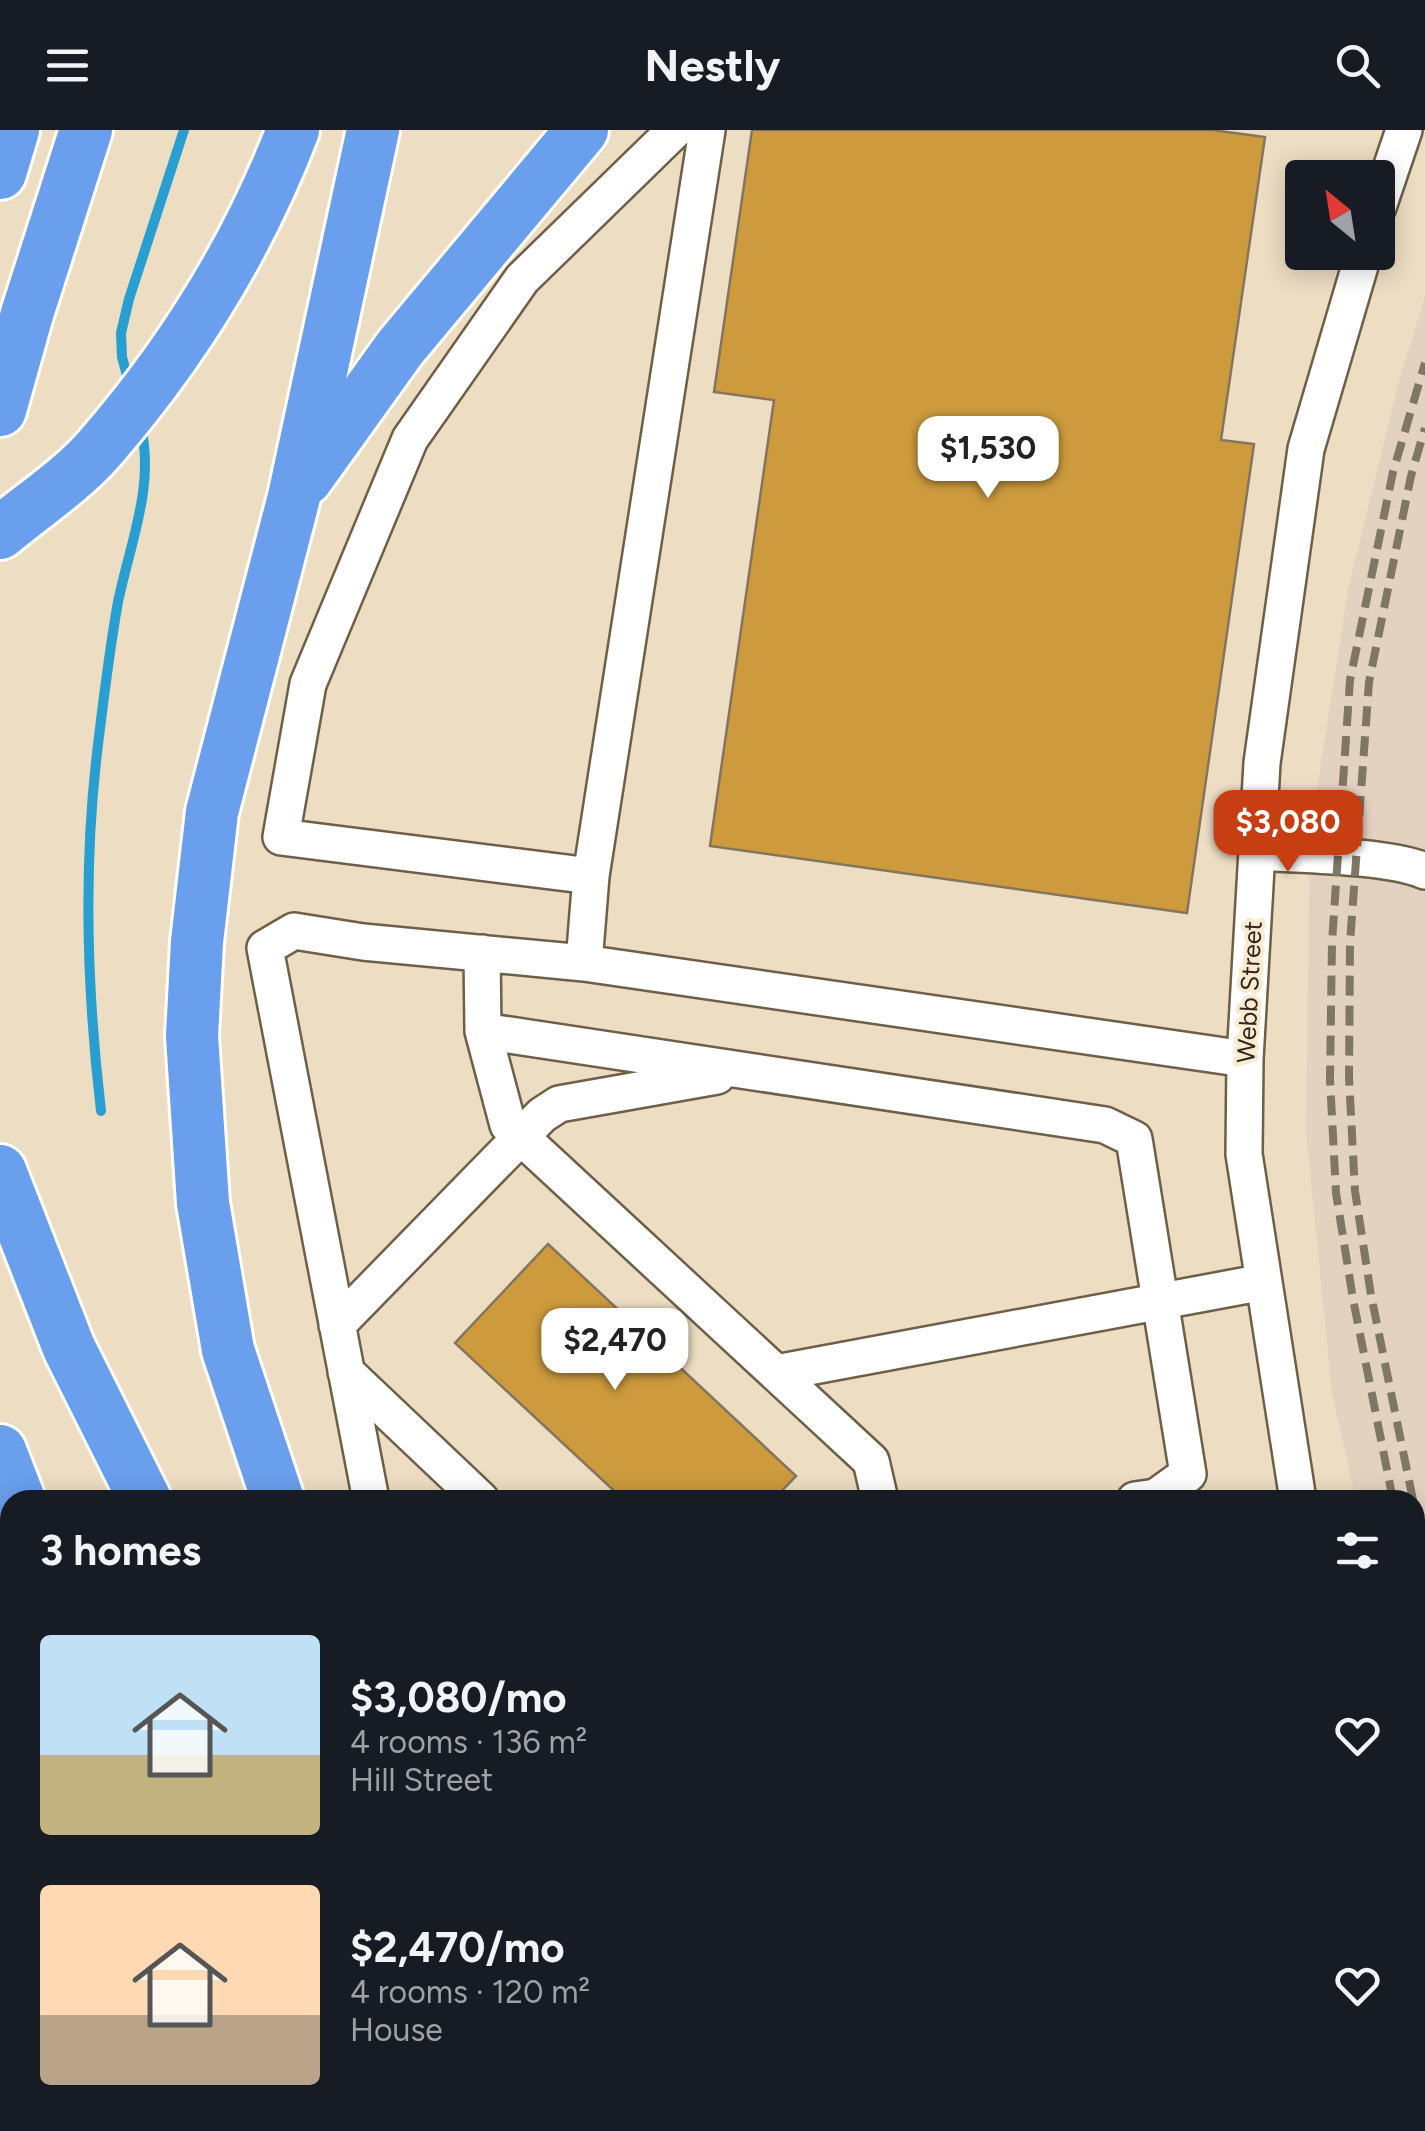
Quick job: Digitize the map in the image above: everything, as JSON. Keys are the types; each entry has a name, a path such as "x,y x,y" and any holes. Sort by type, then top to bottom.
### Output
{"highway":[{"path":"0,173 13,130"},
{"path":"0,410 26,314 86,130"},
{"path":"0,533 97,452 197,322 273,181 292,130"},
{"path":"275,1490 228,1350 202,1203 192,1036 197,942 212,812 294,497 373,130"},
{"path":"294,497 400,348 582,130"},
{"path":"0,1171 69,1348 140,1490"},
{"path":"0,1452 15,1490"}],"street":[{"path":"591,876 282,837 308,684 410,440 522,279 675,130"},
{"path":"584,963 591,876 707,130"},
{"path":"1394,160 1404,130"},
{"name":"Webb Street","path":"1296,1490 1244,1154 1245,1059 1262,763 1306,450 1359,270"},
{"path":"1256,852 1378,862 1425,871"},
{"path":"368,1490 265,948 294,930 363,942 584,963 1245,1059"},
{"path":"482,952 483,1031 508,1125 871,1461 878,1490"},
{"path":"483,1031 1105,1125 1134,1139 1188,1474 1166,1490"},
{"path":"337,1326 542,1114 559,1104 744,1071"},
{"path":"776,1372 1264,1282"},
{"path":"346,1372 470,1490"}],"shaded area":[{"path":"1425,296 1425,1490 1354,1490 1332,1393 1306,1131 1310,834 1348,590 1398,384"}],"building":[{"path":"752,130 1212,130 1265,137 1221,440 1254,444 1187,913 710,846 774,400 714,392"},
{"path":"548,1244 796,1476 783,1490 613,1490 455,1343"}],"waterway":[{"path":"129,383 121,333 184,130"},
{"path":"101,1111 90,977 90,842 112,640 143,491 145,468 140,423"}],"railway":[{"path":"1391,1490 1336,1193 1330,1079 1332,942 1350,680 1393,472 1425,363"},
{"path":"1411,1490 1371,1295 1355,1191 1349,1078 1350,943 1369,682 1411,476 1425,428"}]}
